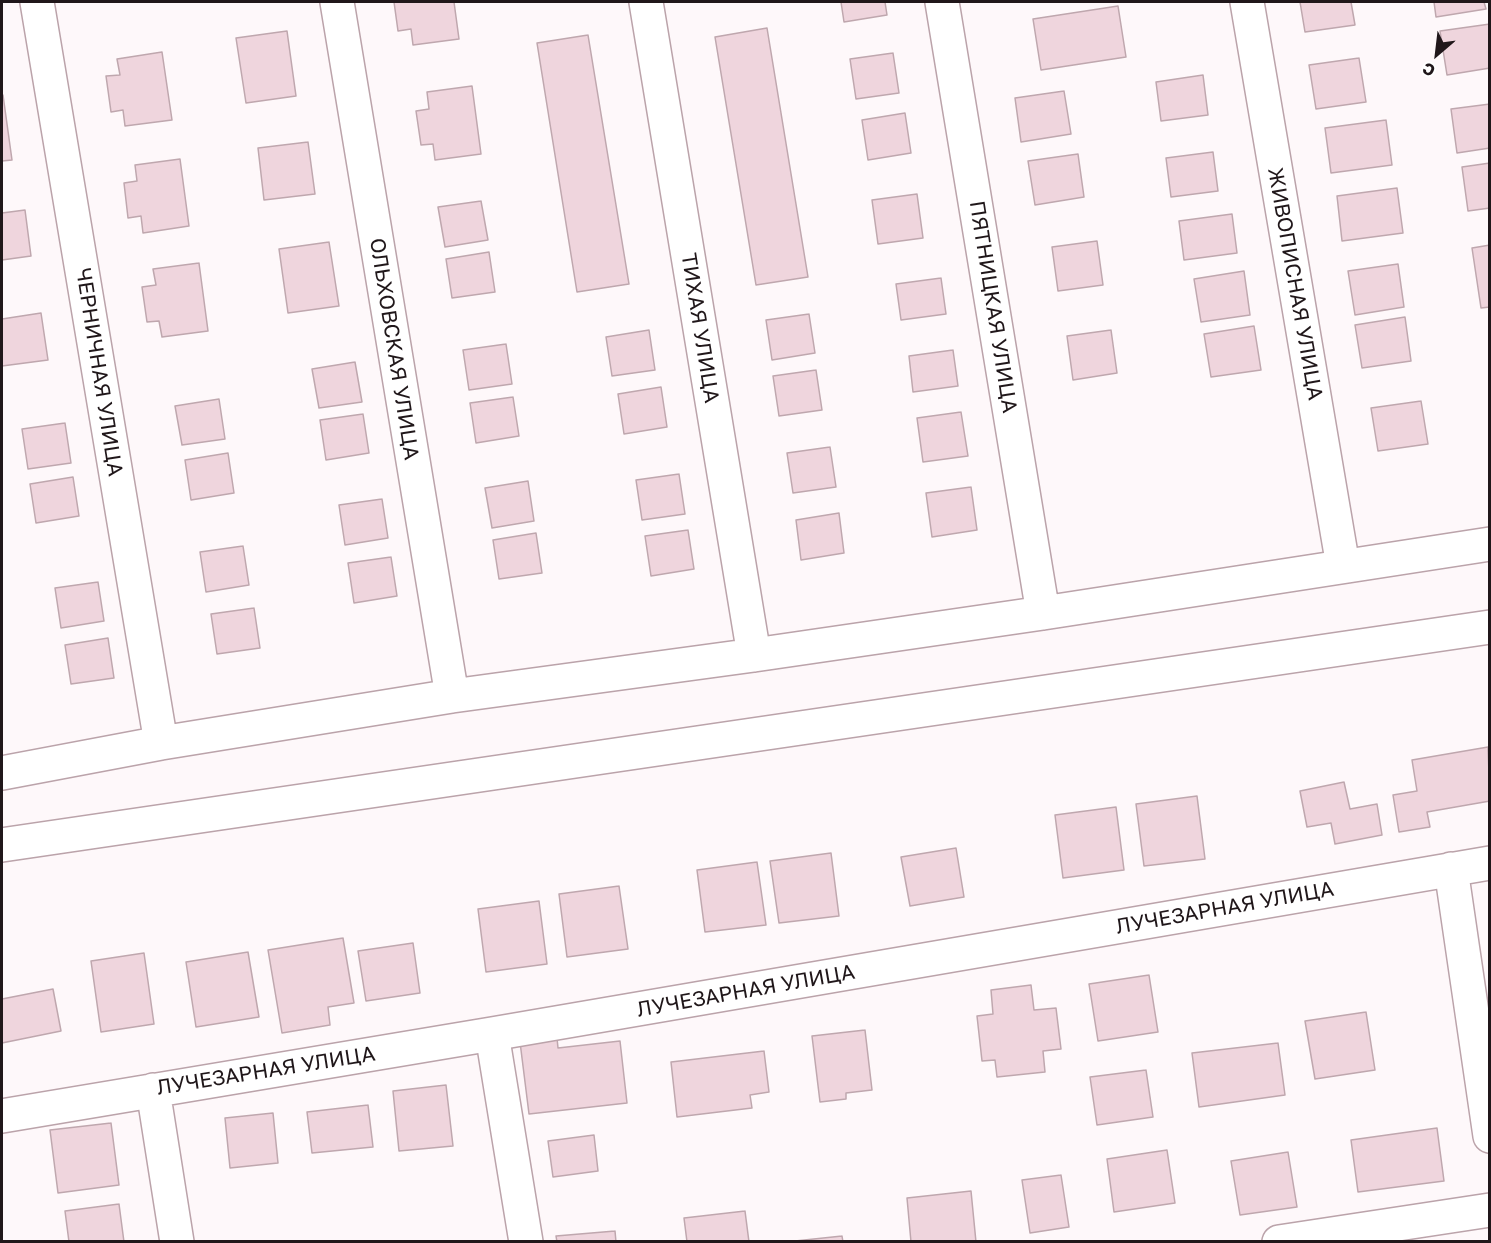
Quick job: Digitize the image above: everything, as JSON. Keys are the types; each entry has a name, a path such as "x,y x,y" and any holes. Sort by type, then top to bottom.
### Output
{"street":[{"name":"ЧЕРНИЧНАЯ УЛИЦА","path":"37,2 161,743"},
{"name":"ОЛЬХОВСКАЯ УЛИЦА","path":"337,2 452,696"},
{"name":"ТИХАЯ УЛИЦА","path":"646,2 754,656"},
{"name":"ПЯТНИЦКАЯ УЛИЦА","path":"942,2 1043,613"},
{"name":"ЖИВОПИСНАЯ УЛИЦА","path":"1247,2 1343,566"},
{"path":"2,773 161,743 452,696 754,656 1490,544"},
{"path":"2,845 1490,627"},
{"name":"ЛУЧЕЗАРНАЯ УЛИЦА","path":"2,1116 1490,863"},
{"path":"1451,869 1490,1136"},
{"path":"492,1034 525,1242"},
{"path":"153,1090 177,1242"},
{"path":"1279,1242 1490,1210"}],"building":[{"path":"394,2 454,2 459,39 413,45 411,29 398,31"},
{"path":"841,2 885,2 887,15 844,22"},
{"path":"1300,2 1351,2 1355,25 1305,32"},
{"path":"1434,2 1484,2 1486,9 1436,17"},
{"path":"1118,6 1126,57 1041,70 1033,19"},
{"path":"1490,24 1490,68 1447,75 1440,31"},
{"path":"767,28 808,277 756,285 715,37"},
{"path":"287,31 296,96 246,103 236,38"},
{"path":"588,35 629,284 577,292 537,43"},
{"path":"162,52 172,120 125,126 123,110 111,112 106,76 120,75 117,59"},
{"path":"893,53 899,93 856,99 850,59"},
{"path":"1359,58 1366,102 1316,109 1309,65"},
{"path":"1203,75 1208,115 1161,121 1156,82"},
{"path":"472,86 481,154 435,160 433,144 421,145 416,111 429,109 427,92"},
{"path":"1064,91 1071,134 1021,142 1015,98"},
{"path":"2,95 12,160 2,161"},
{"path":"1490,104 1490,148 1457,153 1451,109"},
{"path":"905,113 911,153 868,160 862,120"},
{"path":"1386,120 1392,165 1331,173 1325,128"},
{"path":"308,142 315,194 264,200 258,148"},
{"path":"1213,152 1218,191 1171,197 1166,158"},
{"path":"1078,154 1084,197 1035,205 1028,161"},
{"path":"180,159 189,226 143,233 141,216 128,218 124,183 137,181 135,165"},
{"path":"1490,163 1490,208 1468,211 1462,167"},
{"path":"1397,188 1403,233 1342,241 1337,196"},
{"path":"917,194 923,238 878,244 872,200"},
{"path":"481,201 488,240 445,247 438,207"},
{"path":"25,210 31,256 2,260 2,213"},
{"path":"1232,214 1237,253 1184,260 1179,221"},
{"path":"1097,241 1103,285 1058,291 1052,247"},
{"path":"329,242 339,306 288,313 279,249"},
{"path":"1490,245 1490,307 1481,308 1472,248"},
{"path":"489,252 495,292 452,298 446,259"},
{"path":"199,263 208,331 162,337 159,321 147,322 142,287 156,285 153,269"},
{"path":"1398,264 1404,307 1355,315 1348,271"},
{"path":"1244,271 1250,315 1201,322 1194,279"},
{"path":"941,278 946,314 901,320 896,284"},
{"path":"41,313 48,360 2,366 2,319"},
{"path":"809,314 815,353 772,360 766,320"},
{"path":"1405,317 1411,361 1362,368 1355,325"},
{"path":"1254,326 1261,370 1211,377 1204,334"},
{"path":"649,330 655,370 612,376 606,337"},
{"path":"1111,330 1117,373 1073,380 1067,336"},
{"path":"506,344 512,384 469,390 463,350"},
{"path":"953,350 958,386 913,392 909,356"},
{"path":"355,362 362,402 319,408 312,369"},
{"path":"816,370 822,410 779,416 773,376"},
{"path":"661,387 667,427 624,434 618,394"},
{"path":"513,397 519,436 476,443 470,403"},
{"path":"219,399 225,439 182,445 175,406"},
{"path":"1421,401 1428,444 1378,451 1371,408"},
{"path":"961,412 968,456 923,462 917,418"},
{"path":"363,414 369,453 326,460 320,420"},
{"path":"65,423 71,463 28,469 22,429"},
{"path":"830,447 836,487 793,493 787,453"},
{"path":"228,453 234,493 191,500 185,460"},
{"path":"679,474 685,514 642,520 636,480"},
{"path":"73,477 79,516 36,523 30,484"},
{"path":"528,481 534,521 492,528 485,488"},
{"path":"971,487 977,530 932,537 926,493"},
{"path":"382,499 388,538 345,545 339,505"},
{"path":"839,513 844,553 801,560 796,520"},
{"path":"688,530 694,569 651,576 645,536"},
{"path":"536,533 542,573 499,579 493,540"},
{"path":"243,546 249,585 206,592 200,552"},
{"path":"391,557 397,596 354,603 348,563"},
{"path":"98,582 104,621 61,628 55,588"},
{"path":"254,608 260,648 217,654 211,614"},
{"path":"108,638 114,678 71,684 65,645"},
{"path":"1488,747 1490,801 1427,812 1430,827 1399,832 1393,795 1417,791 1412,760"},
{"path":"1344,782 1350,809 1377,804 1382,835 1335,844 1331,823 1307,827 1300,791"},
{"path":"1197,796 1205,859 1144,866 1136,804"},
{"path":"1116,807 1124,870 1063,878 1055,815"},
{"path":"956,848 964,897 910,906 901,857"},
{"path":"831,853 839,916 779,923 770,861"},
{"path":"757,862 766,925 705,932 697,870"},
{"path":"619,886 628,949 567,957 559,894"},
{"path":"539,901 547,964 486,972 478,909"},
{"path":"343,938 354,1003 328,1007 330,1025 282,1033 268,950"},
{"path":"413,943 420,993 366,1001 358,951"},
{"path":"248,952 259,1017 196,1027 186,962"},
{"path":"144,953 154,1024 101,1032 91,961"},
{"path":"1149,975 1158,1032 1098,1041 1089,984"},
{"path":"1031,985 1034,1010 1056,1008 1061,1049 1043,1051 1045,1072 997,1077 995,1060 982,1061 977,1016 993,1014 991,990"},
{"path":"53,989 61,1031 2,1043 2,999"},
{"path":"1366,1012 1375,1070 1315,1079 1305,1021"},
{"path":"865,1030 872,1090 846,1093 846,1099 820,1102 812,1036"},
{"path":"557,1038 558,1048 620,1041 627,1103 529,1114 520,1042"},
{"path":"1278,1043 1285,1095 1199,1107 1192,1053"},
{"path":"764,1051 769,1092 750,1095 752,1108 677,1117 671,1062"},
{"path":"1146,1070 1153,1117 1097,1125 1090,1077"},
{"path":"446,1085 453,1146 399,1151 393,1091"},
{"path":"368,1105 373,1147 312,1153 307,1112"},
{"path":"273,1113 278,1163 230,1168 225,1118"},
{"path":"111,1123 119,1185 58,1193 50,1130"},
{"path":"1437,1128 1444,1181 1358,1192 1351,1140"},
{"path":"594,1135 598,1171 553,1177 548,1141"},
{"path":"1167,1150 1175,1203 1114,1212 1107,1159"},
{"path":"1288,1152 1297,1207 1240,1215 1231,1161"},
{"path":"1061,1175 1069,1227 1030,1233 1022,1180"},
{"path":"971,1191 976,1242 911,1242 907,1198"},
{"path":"119,1204 124,1242 69,1242 65,1211"},
{"path":"745,1211 749,1242 687,1242 684,1218"},
{"path":"615,1231 616,1242 557,1242 556,1236"},
{"path":"842,1236 843,1242 795,1241"}]}
